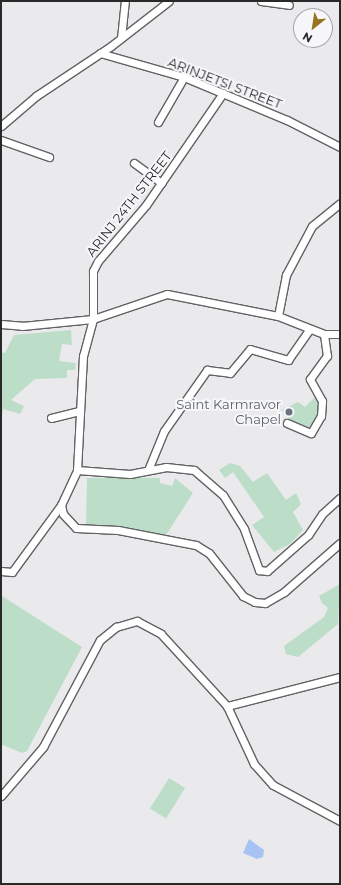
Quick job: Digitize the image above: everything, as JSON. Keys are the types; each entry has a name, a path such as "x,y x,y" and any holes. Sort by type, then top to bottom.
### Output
{"street":[{"path":"121,38 125,1"},
{"path":"1,126 36,96 121,38 169,1"},
{"path":"260,1 289,5"},
{"name":"ARINJETSI STREET","path":"100,53 184,77 334,142 340,147"},
{"path":"158,122 184,77"},
{"name":"ARINJ 24TH STREET","path":"77,470 83,356 93,319 93,271 98,261 162,183 223,93"},
{"path":"1,140 49,157"},
{"path":"134,163 162,183"},
{"path":"278,316 286,275 312,226 340,203"},
{"path":"1,324 22,326 93,319 167,294 278,316 310,330 324,334 340,334"},
{"path":"148,470 164,431 207,370 230,373 250,349 288,360 310,330"},
{"path":"287,423 311,433 321,416 322,401 310,379 327,356 324,334"},
{"path":"51,418 79,411"},
{"path":"1,570 12,572 61,505 77,470 130,474 166,467 194,470 223,495 244,529 259,570 267,571 308,535 322,514 340,498"},
{"path":"61,505 63,514 76,528 118,530 196,545 209,553 243,596 255,602 265,603 284,592 340,543"},
{"path":"1,796 43,747 100,640 116,627 137,621 161,634 227,706 254,764 273,785 340,821"},
{"path":"227,706 340,677"}],"green space":[{"path":"71,330 72,345 62,344 59,361 76,363 75,370 67,370 67,378 35,379 11,400 24,406 20,414 3,409 1,423 1,352 5,353 14,335"},
{"path":"315,397 320,408 311,432 292,423 282,410 298,402 305,407"},
{"path":"230,463 240,466 253,482 267,473 286,500 296,493 301,504 293,512 303,530 290,544 274,552 252,525 264,517 233,472 225,478 219,470"},
{"path":"87,478 160,478 160,483 172,486 175,478 193,493 166,535 86,527"},
{"path":"340,584 338,624 298,657 286,654 284,646 324,617 328,608 322,603 319,596"},
{"path":"2,596 82,647 27,751 22,753 3,745 1,747"},
{"path":"169,778 185,788 166,819 150,809"}],"water":[{"path":"249,839 264,850 263,857 257,859 243,853"}],"place":[{"name":"Saint Karmravor Chapel","path":"289,412"}]}
